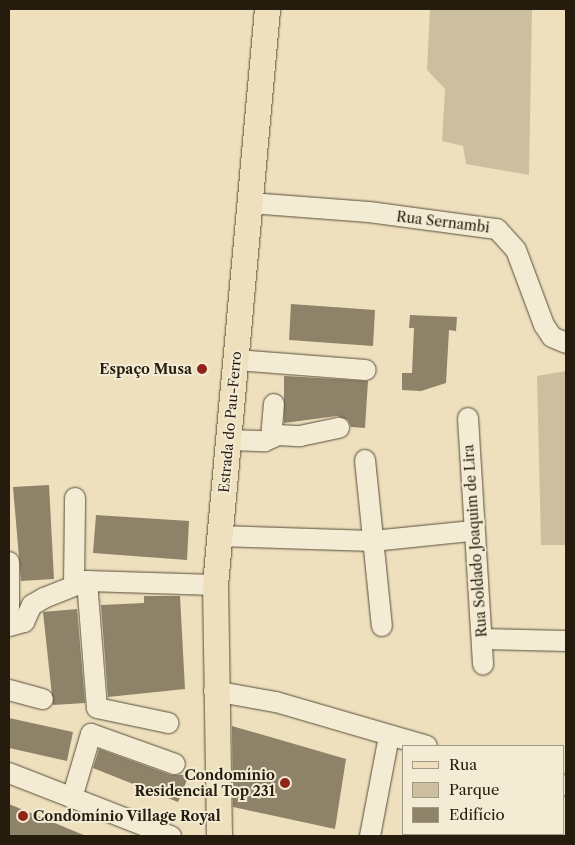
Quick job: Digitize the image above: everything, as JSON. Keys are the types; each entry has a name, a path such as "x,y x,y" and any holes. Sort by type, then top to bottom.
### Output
{"main road":[{"name":"Estrada do Pau-Ferro","path":"219,836 214,691 215,585 267,9"}],"street":[{"name":"Rua Sernambi","path":"250,203 368,212 497,229 516,250 544,325 552,337 566,343"},
{"path":"236,360 358,374"},
{"path":"271,438 274,404"},
{"name":"Rua Soldado Joaquim de Lira","path":"468,418 472,532 483,664"},
{"path":"229,440 271,438 339,428"},
{"path":"365,460 382,626"},
{"path":"75,498 80,583 98,708 168,723"},
{"path":"219,536 373,541 472,532"},
{"path":"9,562 9,608"},
{"path":"9,626 24,622 32,604 80,583 215,585"},
{"path":"482,639 566,641"},
{"path":"9,690 43,699"},
{"path":"214,691 276,702 423,745"},
{"path":"72,798 91,734 175,764"},
{"path":"370,836 389,736"},
{"path":"9,773 171,836"}],"green space":[{"path":"430,9 532,9 529,175 466,164 463,146 442,141 445,89 427,70"},
{"path":"566,371 566,545 541,545 537,376"}],"building":[{"path":"291,304 375,310 373,346 289,340"},
{"path":"410,315 457,317 456,331 449,330 446,383 421,391 402,390 402,373 412,373 414,328 409,328"},
{"path":"284,376 368,381 365,428 351,427 348,420 337,416 284,423"},
{"path":"49,485 54,579 21,581 13,487"},
{"path":"96,515 189,521 187,560 93,553"},
{"path":"144,596 180,596 185,689 108,697 101,605 144,603"},
{"path":"77,609 85,703 53,705 43,612"},
{"path":"9,718 73,732 67,761 9,748"},
{"name":"Condomínio Residencial Top 231","path":"232,726 346,759 335,829 233,807"},
{"path":"99,749 171,775 189,775 178,802 93,768"},
{"name":"Condomínio Village Royal","path":"9,804 86,836 9,836"}],"place":[{"name":"Espaço Musa","path":"202,369"},
{"name":"Condomínio Residencial Top 231","path":"285,783"},
{"name":"Condomínio Village Royal","path":"23,816"}]}
